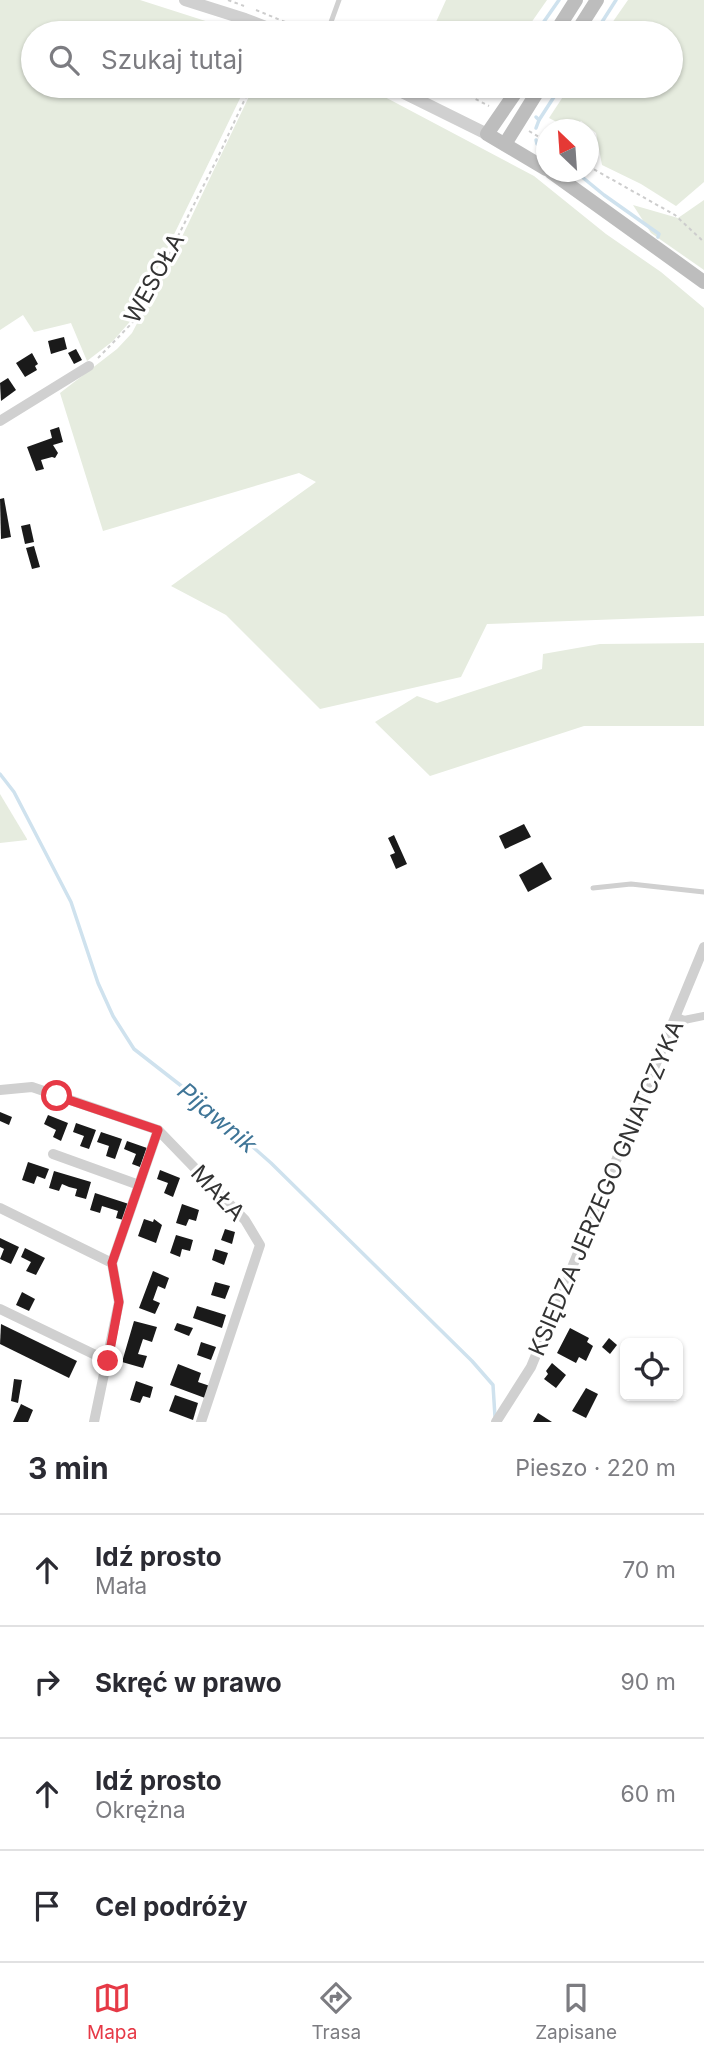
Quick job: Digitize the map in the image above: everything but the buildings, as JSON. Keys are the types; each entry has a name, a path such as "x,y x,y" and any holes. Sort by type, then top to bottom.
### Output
{"main road":[{"path":"563,21 576,0"},
{"path":"584,21 597,0"},
{"path":"512,98 487,134 536,162"},
{"path":"505,144 534,98"},
{"path":"566,182 704,282"}],"street":[{"path":"185,0 250,21"},
{"path":"414,98 487,134"},
{"path":"0,421 89,366"},
{"name":"KSIĘDZA JERZEGO GNIATCZYKA","path":"496,1422 531,1367 704,947"},
{"path":"677,1017 684,1020 704,1016"},
{"name":"MAŁA","path":"0,1090 32,1087 158,1130 245,1220 260,1245 201,1422"},
{"path":"94,1422 119,1302 112,1263 158,1130"},
{"path":"53,1154 139,1185"},
{"path":"0,1208 112,1263"},
{"path":"0,1309 108,1361"}],"lane":[{"path":"331,21 339,0"},
{"path":"593,888 631,884 704,892"}],"path":[{"name":"WESOŁA","path":"89,366 136,319 245,98"},
{"path":"473,98 491,108"},
{"path":"524,128 536,135"},
{"path":"599,172 674,215 704,242"}],"shaded area":[{"path":"0,0 140,0 206,21 21,21 21,98 240,98 134,317 113,341 87,361 71,323 34,332 23,315 0,330"},
{"path":"446,0 547,0 532,21 436,21"},
{"path":"628,0 704,0 704,182 676,206 641,184 602,165 599,119 549,118 562,98 683,98 683,21 613,21"},
{"path":"248,98 387,98 534,176 536,182 541,182 606,234 661,272 704,308 704,616 487,624 461,677 320,709 226,615 171,586 316,482 299,473 103,531 60,393 117,349 132,333 179,243"},
{"path":"704,200 704,270 651,233 633,205 678,218"},
{"path":"704,643 704,726 584,726 430,776 375,722 417,696 437,703 542,669 543,654 600,644"},
{"path":"0,794 27,839 27,840 0,843"}],"waterway":[{"path":"544,21 559,0"},
{"path":"603,21 616,0"},
{"path":"540,119 553,98"},
{"path":"588,182 659,234 658,237"},
{"name":"Pijawnik","path":"0,774 14,792 71,902 98,983 113,1016 134,1049 202,1102 271,1163 472,1361 493,1385 495,1417"}],"route":[{"path":"57,1096 158,1130 112,1263 119,1302 108,1361"}]}
